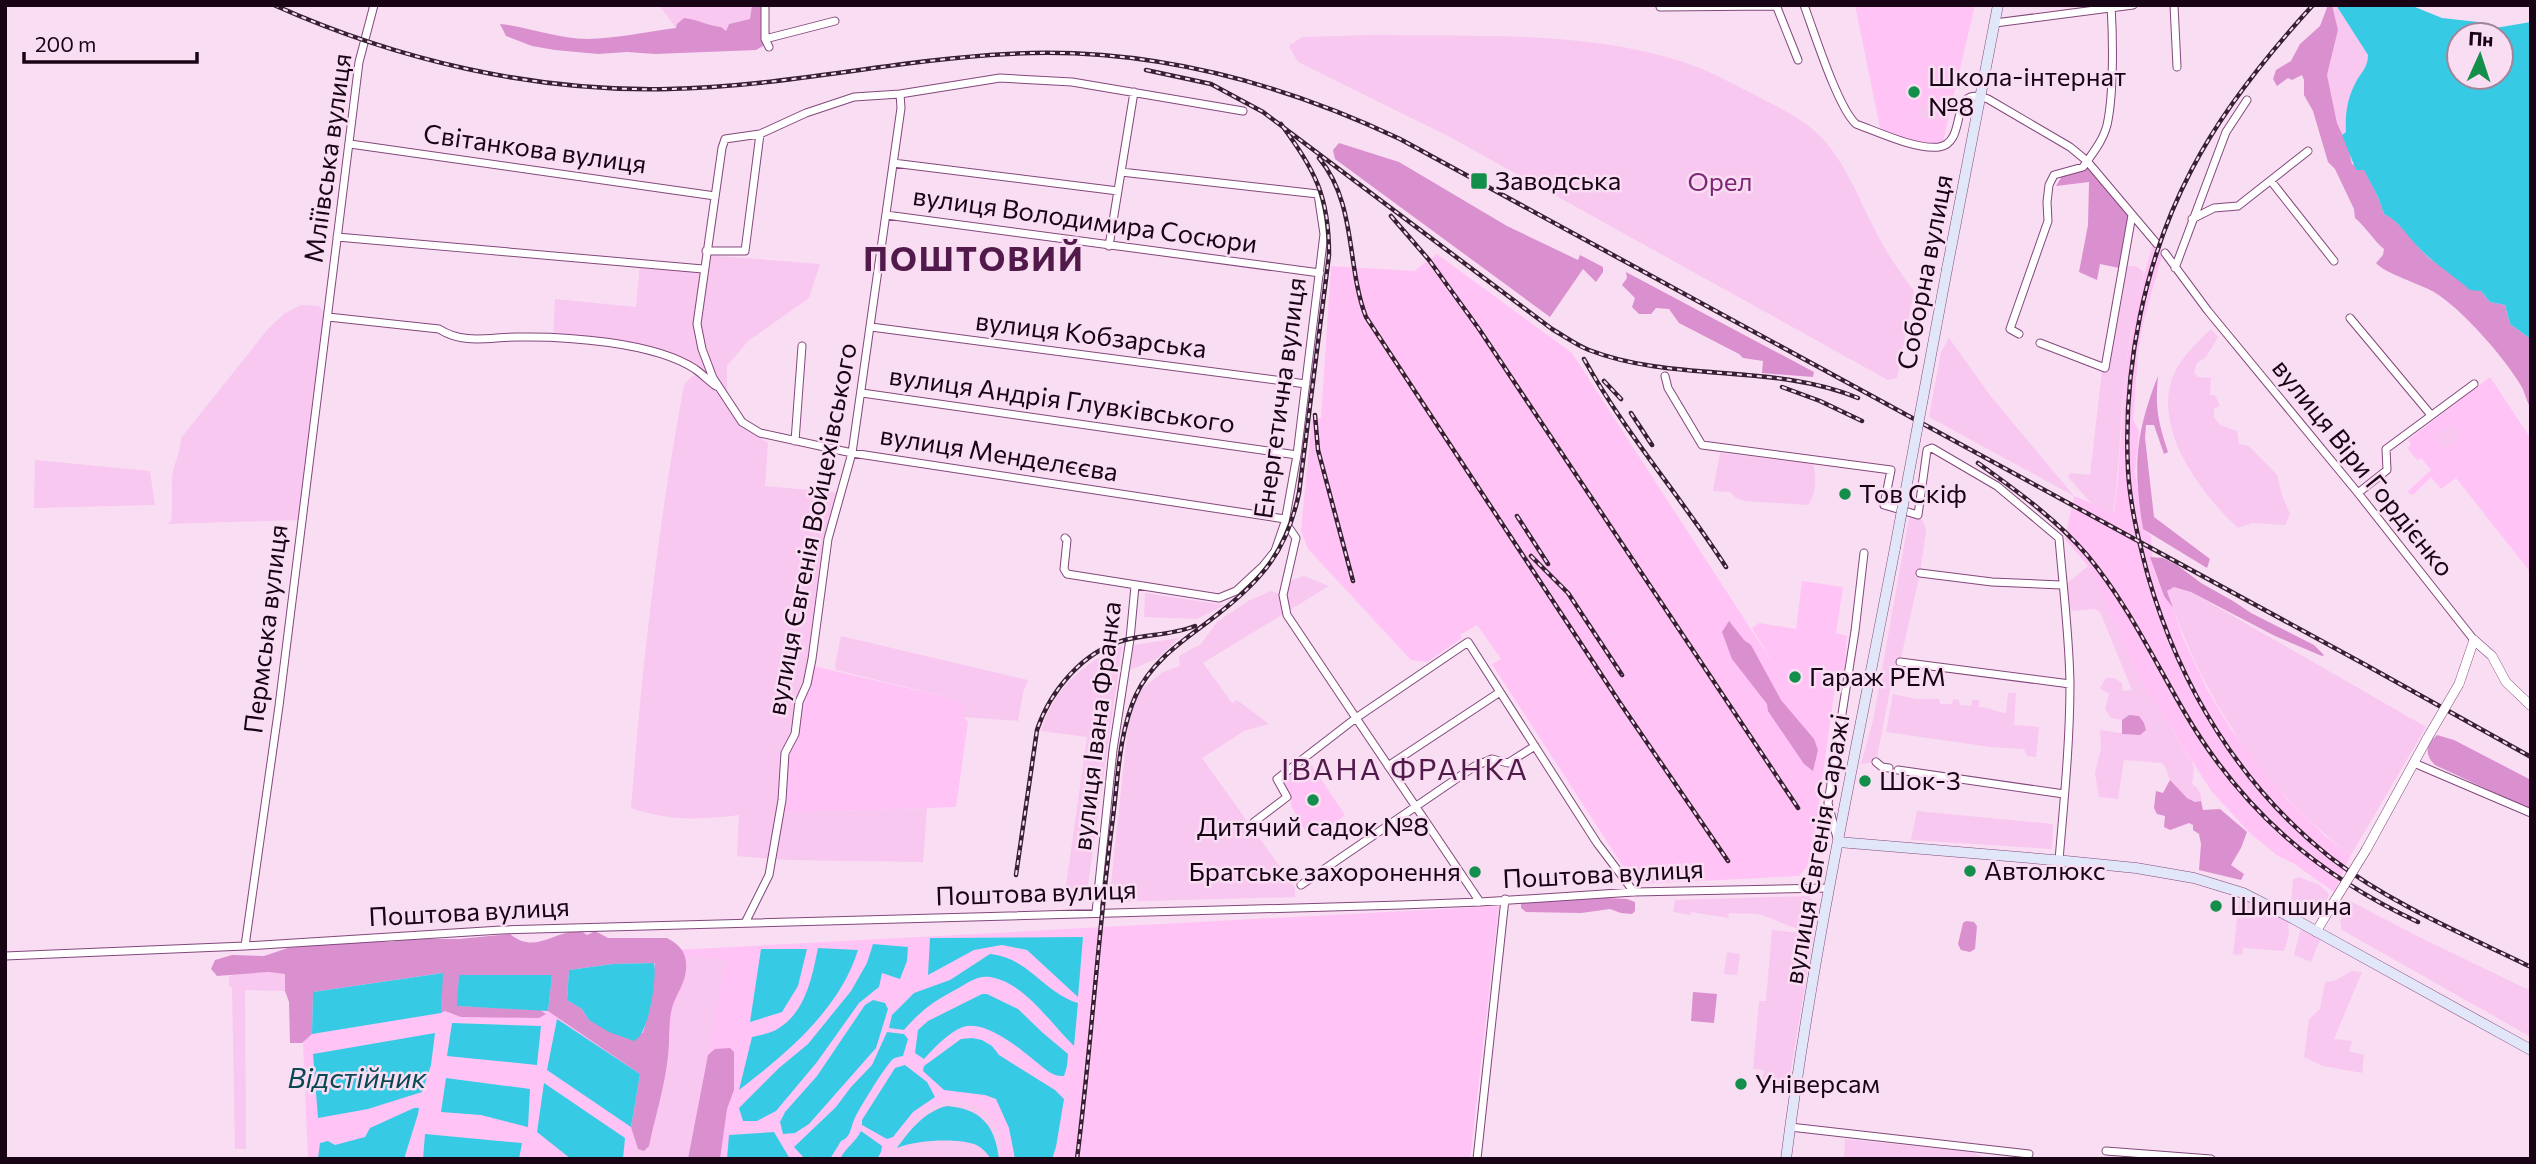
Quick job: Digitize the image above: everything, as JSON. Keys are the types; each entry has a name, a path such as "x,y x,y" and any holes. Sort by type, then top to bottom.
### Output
{"main road":[{"name":"Соборна вулиця","path":"1895,548 1998,5"},
{"name":"вулиця Євгенія Саражі","path":"1786,1159 1829,888 1895,548"},
{"path":"1838,842 2059,860 2136,868 2194,878 2243,893 2432,993 2531,1050"}],"street":[{"name":"Мліївська вулиця","path":"328,317 359,62 374,5"},
{"path":"765,5 765,39 769,47"},
{"path":"1804,5 1840,100 1849,118 1856,124 1909,143 1937,147 1948,142 1957,130 1962,103 1966,99 1980,96 2070,147 2087,161 2157,244"},
{"path":"1995,23 2133,5"},
{"path":"2174,5 2177,67"},
{"path":"1660,7 1776,6 1798,60"},
{"path":"2019,334 2010,329 2048,221 2049,185 2054,175 2078,170 2087,161 2098,146 2107,125 2111,7"},
{"path":"765,39 835,21"},
{"path":"727,396 713,378 702,349 697,324 703,269 722,148 726,139 760,134 806,113 855,97 900,94 1000,78 1072,82 1242,111"},
{"path":"1109,246 1134,92"},
{"name":"вулиця Євгенія Войцехівського","path":"745,923 769,875 782,800 785,753 795,734 799,702 807,684 828,539 852,453 901,108 900,94"},
{"path":"2175,268 2227,132 2248,100"},
{"path":"706,251 745,251 760,134"},
{"name":"Світанкова вулиця","path":"350,144 715,196"},
{"path":"2070,147 2086,151 2098,146"},
{"path":"2192,219 2214,208 2238,206 2308,151"},
{"path":"893,163 1118,191"},
{"name":"Енергетична вулиця","path":"1065,538 1068,540 1064,569 1066,574 1205,597 1226,596 1247,582 1275,551 1285,521 1297,455 1324,233 1318,194 1121,172"},
{"path":"2271,181 2334,261"},
{"name":"вулиця Володимира Сосюри","path":"886,215 1320,272"},
{"path":"2040,343 2105,368 2132,215"},
{"path":"337,237 703,269"},
{"name":"вулиця Віри Гордієнко","path":"2165,253 2474,640 2492,656 2506,682 2531,706"},
{"path":"328,317 439,329 450,336 476,341 519,337 634,347 694,368 727,396"},
{"name":"Пермська вулиця","path":"245,946 279,706 328,317"},
{"path":"2350,318 2431,415"},
{"name":"вулиця Кобзарська","path":"871,327 1306,384"},
{"path":"796,441 802,346"},
{"path":"1665,376 1668,388 1702,445 1891,470 1884,505 1919,515 1927,450 1932,448 1997,486 2059,538 2061,585 2067,603 2070,684 2059,860"},
{"path":"2358,493 2387,470 2386,449 2474,384"},
{"name":"вулиця Андрія Глувківського","path":"862,393 1297,455"},
{"name":"вулиця Менделєєва","path":"727,396 742,422 760,433 852,453 1285,521"},
{"path":"1285,521 1296,538 1283,595 1287,615 1480,902"},
{"path":"1838,842 1828,803 1855,631 1864,553"},
{"path":"1920,573 1992,582 2061,585"},
{"name":"вулиця Івана Франка","path":"1096,912 1113,750 1135,586"},
{"path":"2316,932 2366,850 2459,684 2474,640"},
{"path":"1254,822 1287,797 1277,779 1356,718 1468,642 1597,843 1634,892"},
{"path":"1900,662 2070,684"},
{"path":"1388,766 1500,692"},
{"path":"1301,885 1475,766 1492,759 1507,763 1535,746"},
{"path":"1875,762 1889,768"},
{"path":"2414,763 2531,813"},
{"path":"1898,770 2064,794"},
{"name":"Поштова вулиця","path":"5,956 245,946 501,930 1480,902 1634,892 1829,888"},
{"path":"1477,1159 1505,900"},
{"path":"1790,1127 2029,1154"},
{"path":"2106,1151 2211,1159"}],"shaded area":[{"path":"752,5 765,5 763,46 756,50 598,54 555,50 532,46 506,36 500,24 587,39 676,28 684,18 721,27 726,31 729,24 750,19"},
{"name":"Школа-інтернат №8","path":"1855,5 1975,5 1943,141 1939,145 1910,140 1884,132 1880,128"},
{"path":"2328,5 2332,5 2338,30 2327,75 2337,123 2352,164 2364,169 2384,214 2410,235 2429,258 2481,291 2490,302 2505,305 2510,324 2531,339 2531,409 2522,387 2503,360 2457,310 2434,292 2386,271 2376,263 2383,255 2384,249 2355,218 2354,209 2335,169 2328,162 2313,111 2304,95 2302,75 2292,80 2288,78 2277,86 2273,79 2276,70 2291,61 2300,44 2320,26"},
{"path":"1339,143 1399,162 1507,226 1578,260 1580,255 1603,267 1603,272 1596,282 1583,269 1550,317 1335,159 1333,150"},
{"path":"2086,165 2132,215 2124,269 2100,264 2097,280 2079,272 2088,225 2089,182 2056,186 2064,173"},
{"path":"2154,240 2163,252 2143,323 2133,420 2139,431 2135,471 2143,529 2151,536 2153,568 2207,689 2230,728 2286,798 2325,836 2351,855 2334,892 2293,863 2278,856 2251,834 2212,792 2144,686 2088,566 2065,539 2074,496 2114,513 2126,365 2135,307"},
{"path":"1437,254 1572,353 1776,668 1752,628 1759,623 1796,629 1802,581 1843,587 1836,633 1847,636 1844,673 1837,673 1814,838 1807,867 1799,876 1639,884 1632,880 1492,664 1501,659 1477,625 1427,662 1411,660 1308,549 1301,531 1312,418 1321,418 1331,266 1414,271"},
{"path":"1626,272 1814,372 1813,377 1762,373 1763,361 1743,358 1679,323 1669,309 1656,308 1651,314 1639,314 1632,307 1635,298 1622,285 1627,278"},
{"path":"2158,376 2158,415 2168,452 2164,454 2154,425 2146,425 2145,438 2154,517 2210,559 2207,568 2143,529 2138,488 2138,451 2150,397"},
{"path":"2490,377 2531,439 2531,573 2456,478 2441,489 2431,477 2413,495 2407,492 2431,470 2407,448 2411,445 2408,440"},
{"path":"2150,557 2163,558 2177,565 2251,613 2314,645 2324,655 2275,636 2191,592 2174,587 2167,591 2173,608 2164,596"},
{"path":"1729,621 1751,645 1781,700 1814,739 1818,750 1813,771 1804,764 1768,711 1767,704 1732,659 1722,632"},
{"path":"813,666 959,700 965,704 964,717 968,722 956,807 780,813 783,782 797,713"},
{"path":"2129,715 2139,716 2144,723 2146,730 2140,735 2122,734 2122,720"},
{"path":"2437,735 2454,740 2531,780 2531,810 2435,765 2428,750 2430,742"},
{"name":"Дитячий садок №8","path":"1309,761 1345,815 1311,841 1291,806 1291,795 1282,781"},
{"path":"2170,780 2187,798 2195,802 2201,801 2203,810 2220,809 2247,832 2231,865 2244,874 2241,880 2199,870 2201,844 2193,825 2189,823 2170,830 2164,827 2165,816 2157,814 2154,808 2156,791 2163,793"},
{"path":"1586,897 1627,899 1635,902 1635,911 1632,914 1610,909 1581,913 1526,912 1521,908 1521,902 1576,900"},
{"path":"1499,906 1470,1159 308,1159 300,970"},
{"path":"1974,922 1977,926 1975,949 1970,952 1961,950 1958,944 1963,923"},
{"path":"581,931 587,935 595,931 608,938 667,938 684,954 686,969 671,1014 665,1079 649,1146 644,1151 638,1149 631,1127 640,1074 548,1011 552,975 459,975 458,1006 540,1010 546,1014 539,1018 461,1017 445,1011 441,1013 442,973 313,992 312,1034 302,1043 290,1043 285,974 268,972 217,976 211,969 215,960 232,955 264,956 288,948 347,942 459,939 510,934 526,942 534,942","holes":["655,963 650,1008 643,1033 589,1020 582,1009 567,1000 569,970 613,964"]},
{"path":"1693,992 1717,994 1714,1023 1691,1021"},
{"path":"730,1048 734,1052 734,1090 727,1109 720,1159 688,1159 708,1055 715,1049"}],"green space":[{"path":"659,5 752,5 750,19 729,24 726,31 721,27 684,18 676,28"},
{"path":"2332,5 2336,5 2368,55 2367,64 2349,103 2347,132 2342,135 2327,75 2338,31"},
{"name":"Орел","path":"1302,37 1528,37 1605,44 1643,51 1708,72 1803,122 1827,143 1835,154 1883,245 1914,291 1897,378 1888,380 1450,137 1298,62 1289,46"},
{"path":"1919,105 1939,109 1937,121 1917,117"},
{"path":"705,255 820,264 809,298 748,341 727,366 727,396 694,368 634,347 553,338 555,299 636,307 640,263 703,269"},
{"path":"2127,266 2136,266 2144,272 2127,356 2113,514 2092,504 2068,477 2070,473 2090,475 2102,371 2109,372"},
{"path":"301,305 319,306 328,317 301,520 166,524 171,522 172,477 181,438 268,329 285,313"},
{"path":"2211,329 2218,337 2206,357 2197,363 2194,373 2198,377 2211,378 2210,395 2215,395 2220,406 2214,409 2214,417 2220,425 2237,431 2239,444 2249,446 2277,475 2290,514 2285,525 2252,523 2238,528 2210,498 2175,441 2168,399 2172,379 2183,358"},
{"path":"1949,338 1992,398 2074,496 1929,417 1941,352"},
{"path":"697,375 717,392 747,430 768,443 765,486 842,493 833,521 795,734 785,753 780,813 927,808 923,862 787,860 737,856 739,815 684,818 631,808 640,702 666,490 684,385"},
{"path":"2450,425 2462,435 2445,449 2434,437"},
{"path":"1720,453 1813,464 1815,485 1811,501 1808,505 1745,501 1730,492 1713,491"},
{"path":"35,460 150,471 155,505 34,508"},
{"path":"1918,515 1926,531 1920,573 1900,662 1894,670 1876,762 1861,764 1873,720 1909,518"},
{"path":"2088,566 2144,686 2191,760 2194,768 2192,784 2199,791 2201,801 2195,802 2177,789 2162,763 2124,760 2118,799 2099,797 2095,773 2101,748 2100,730 2133,735 2129,715 2122,720 2111,718 2105,709 2109,694 2100,688 2106,678 2114,678 2122,683 2123,691 2132,690 2100,612 2095,609 2071,611 2066,584"},
{"path":"1304,576 1329,586 1203,663 1232,703 1237,700 1269,724 1244,731 1202,758 1295,888 1295,897 1109,902 1131,697 1163,672 1180,666 1179,656 1201,644 1217,622 1248,601 1271,591 1283,595 1292,580"},
{"path":"2174,586 2191,592 2426,727 2351,855 2289,800 2238,737 2198,667 2181,629 2167,590"},
{"path":"1145,593 1225,605 1197,619 1144,617"},
{"path":"841,636 1028,680 1018,721 964,717 965,704 959,700 836,670"},
{"path":"1179,638 1158,658 1130,670 1133,645"},
{"path":"1122,646 1086,899 1064,900 1087,737 1041,731 1054,702 1071,679 1094,661"},
{"path":"2008,693 2016,693 2014,725 2039,727 2036,757 2027,756 2024,749 1886,732 1893,694 1916,699 1939,699 1940,704 1952,704 1953,699 1959,700 1960,705 1971,706 1972,700 1979,700 1979,707 2006,713"},
{"path":"1917,811 2053,824 2052,849 1911,840"},
{"path":"2299,877 2320,885 2329,894 2325,905 2317,912 2291,903 2293,879"},
{"path":"2240,893 2288,920 2289,935 2284,951 2243,948 2242,955 2233,954"},
{"path":"1809,896 1817,908 1815,927 1808,929 1793,927 1757,914 1729,913 1728,918 1673,912 1675,900"},
{"path":"2350,901 2531,991 2531,1037 2342,930 2340,922"},
{"path":"2301,928 2321,937 2311,962 2294,955"},
{"path":"1772,930 1810,934 1813,938 1788,1087 1762,1084 1764,1070 1753,1069 1759,1001 1766,1001"},
{"path":"1727,952 1740,954 1737,975 1724,974"},
{"path":"690,957 726,959 692,1147 688,1159 632,1159 636,1138 644,1151 649,1146 668,1057 673,1006 680,994 686,962"},
{"path":"2352,971 2362,972 2334,1039 2352,1041 2349,1051 2364,1055 2362,1073 2323,1066 2304,1057 2309,1019 2320,1009 2325,982 2334,981"},
{"path":"234,974 285,974 285,991 245,990 246,1149 235,1149 232,987 229,987 229,977"},
{"path":"950,1100 975,1105 990,1116 999,1134 1004,1159 999,1159 992,1132 975,1111 918,1124 909,1132 905,1145 951,1140 974,1145 991,1159 930,1156 920,1159 886,1159 912,1122 929,1109"},
{"path":"1845,1139 1973,1152 1986,1159 1844,1159"}],"water":[{"path":"2336,5 2410,5 2442,18 2469,21 2445,21 2445,91 2515,91 2515,25 2531,22 2531,339 2510,324 2505,305 2490,302 2481,291 2470,290 2421,250 2400,226 2384,214 2364,170 2356,170 2342,135 2346,132 2350,97 2368,55"},
{"path":"1083,937 1078,997 1027,950 1002,945 974,950 928,975 930,938"},
{"path":"873,944 908,947 907,961 900,979 882,973 879,987 859,1003 817,1062 776,1111 757,1121 743,1121 739,1108 779,1068 808,1044 851,991 867,963"},
{"path":"818,948 858,950 850,971 825,1011 793,1045 739,1090 752,1037 776,1030 796,1012 806,992"},
{"path":"761,949 807,949 798,986 782,1012 750,1022"},
{"path":"990,954 1004,957 1026,968 1055,991 1078,1003 1074,1046 1025,995 1002,980 990,977 981,977 940,998 921,1012 904,1030 889,1028 892,1015 914,993 950,980"},
{"path":"654,963 653,993 648,1018 639,1037 634,1041 609,1032 589,1020 582,1009 567,1000 569,970 613,964"},
{"name":"Відстійник","path":"443,973 441,1013 312,1034 313,992"},
{"name":"Відстійник","path":"459,975 552,975 548,1011 457,1006"},
{"path":"982,994 1018,1009 1068,1054 1064,1076 1048,1071 993,1032 972,1026 952,1033 924,1059 915,1053 918,1030 928,1021"},
{"path":"873,1000 885,1003 888,1009 876,1048 809,1124 795,1133 783,1134 780,1122 785,1112 817,1076 865,1005"},
{"path":"557,1019 640,1074 631,1127 547,1070"},
{"name":"Відстійник","path":"452,1023 541,1026 537,1065 447,1056"},
{"path":"887,1032 904,1034 908,1039 903,1056 893,1059 872,1088 848,1135 830,1159 805,1159 794,1147 836,1107 872,1065"},
{"name":"Відстійник","path":"435,1033 431,1065 422,1092 368,1109 318,1118 313,1054"},
{"path":"972,1038 992,1046 999,1055 1055,1090 1064,1099 1052,1159 1015,1159 1009,1128 996,1099 944,1090 923,1071 924,1066 961,1039"},
{"path":"905,1065 927,1082 935,1097 913,1112 893,1137 887,1139 862,1125 862,1120 895,1068"},
{"name":"Відстійник","path":"446,1078 530,1089 528,1127 481,1115 441,1112"},
{"path":"544,1083 625,1138 623,1159 571,1159 537,1132"},
{"path":"947,1106 969,1111 984,1121 994,1137 999,1159 991,1159 984,1150 974,1144 957,1141 925,1142 897,1148 925,1117"},
{"name":"Відстійник","path":"419,1108 418,1114 404,1159 318,1159 320,1143 328,1141 335,1145 365,1137 370,1128"},
{"path":"861,1131 882,1146 877,1159 840,1159 856,1139"},
{"path":"774,1132 790,1159 727,1159 729,1135"},
{"name":"Відстійник","path":"425,1134 522,1143 519,1159 423,1159"}],"railway":[{"path":"274,5 321,25 417,57 466,69 567,85 617,89 711,87 965,57 1059,53 1160,62 1209,72 1306,100 1400,139 2531,757"},
{"path":"2313,5 2263,63 2217,126 2192,169 2161,240 2140,315 2129,393 2128,470 2138,537 2161,617 2177,657 2217,732 2269,799 2298,830 2354,875 2428,917 2531,967"},
{"path":"1146,70 1211,84 1263,112 1552,329 1584,348 1622,360 1655,366 1793,380 1858,398"},
{"path":"1077,1159 1117,776 1130,710 1143,682 1162,659 1234,601 1271,562 1288,531 1299,493 1329,255 1328,234 1318,185 1303,156 1281,124"},
{"path":"1319,158 1340,195 1366,317 1620,703 1728,861"},
{"path":"1391,216 1429,260 1479,329 1798,808"},
{"path":"1584,359 1617,413 1726,567"},
{"path":"1604,381 1621,399"},
{"path":"1782,387 1862,421"},
{"path":"1631,413 1652,445"},
{"path":"1315,415 1318,450 1353,581"},
{"path":"1978,463 2049,517 2087,555 2127,612 2207,748 2257,809 2315,861 2347,883 2418,922"},
{"path":"1517,516 1548,564"},
{"path":"1531,556 1568,593 1622,675"},
{"path":"1016,875 1037,730 1059,687 1082,663 1110,645 1195,626"}],"place":[{"name":"Школа-інтернат №8","path":"1914,92"},
{"name":"Заводська","path":"1479,181"},
{"name":"Тов Скіф","path":"1845,494"},
{"name":"Гараж РЕМ","path":"1795,677"},
{"name":"Шок-3","path":"1865,781"},
{"name":"Дитячий садок №8","path":"1313,800"},
{"name":"Автолюкс","path":"1970,871"},
{"name":"Братське захоронення","path":"1475,872"},
{"name":"Шипшина","path":"2216,906"},
{"name":"Універсам","path":"1741,1084"}],"district":[{"name":"ПОШТОВИЙ","path":"974,259"},
{"name":"ІВАНА ФРАНКА","path":"1405,770"}]}
